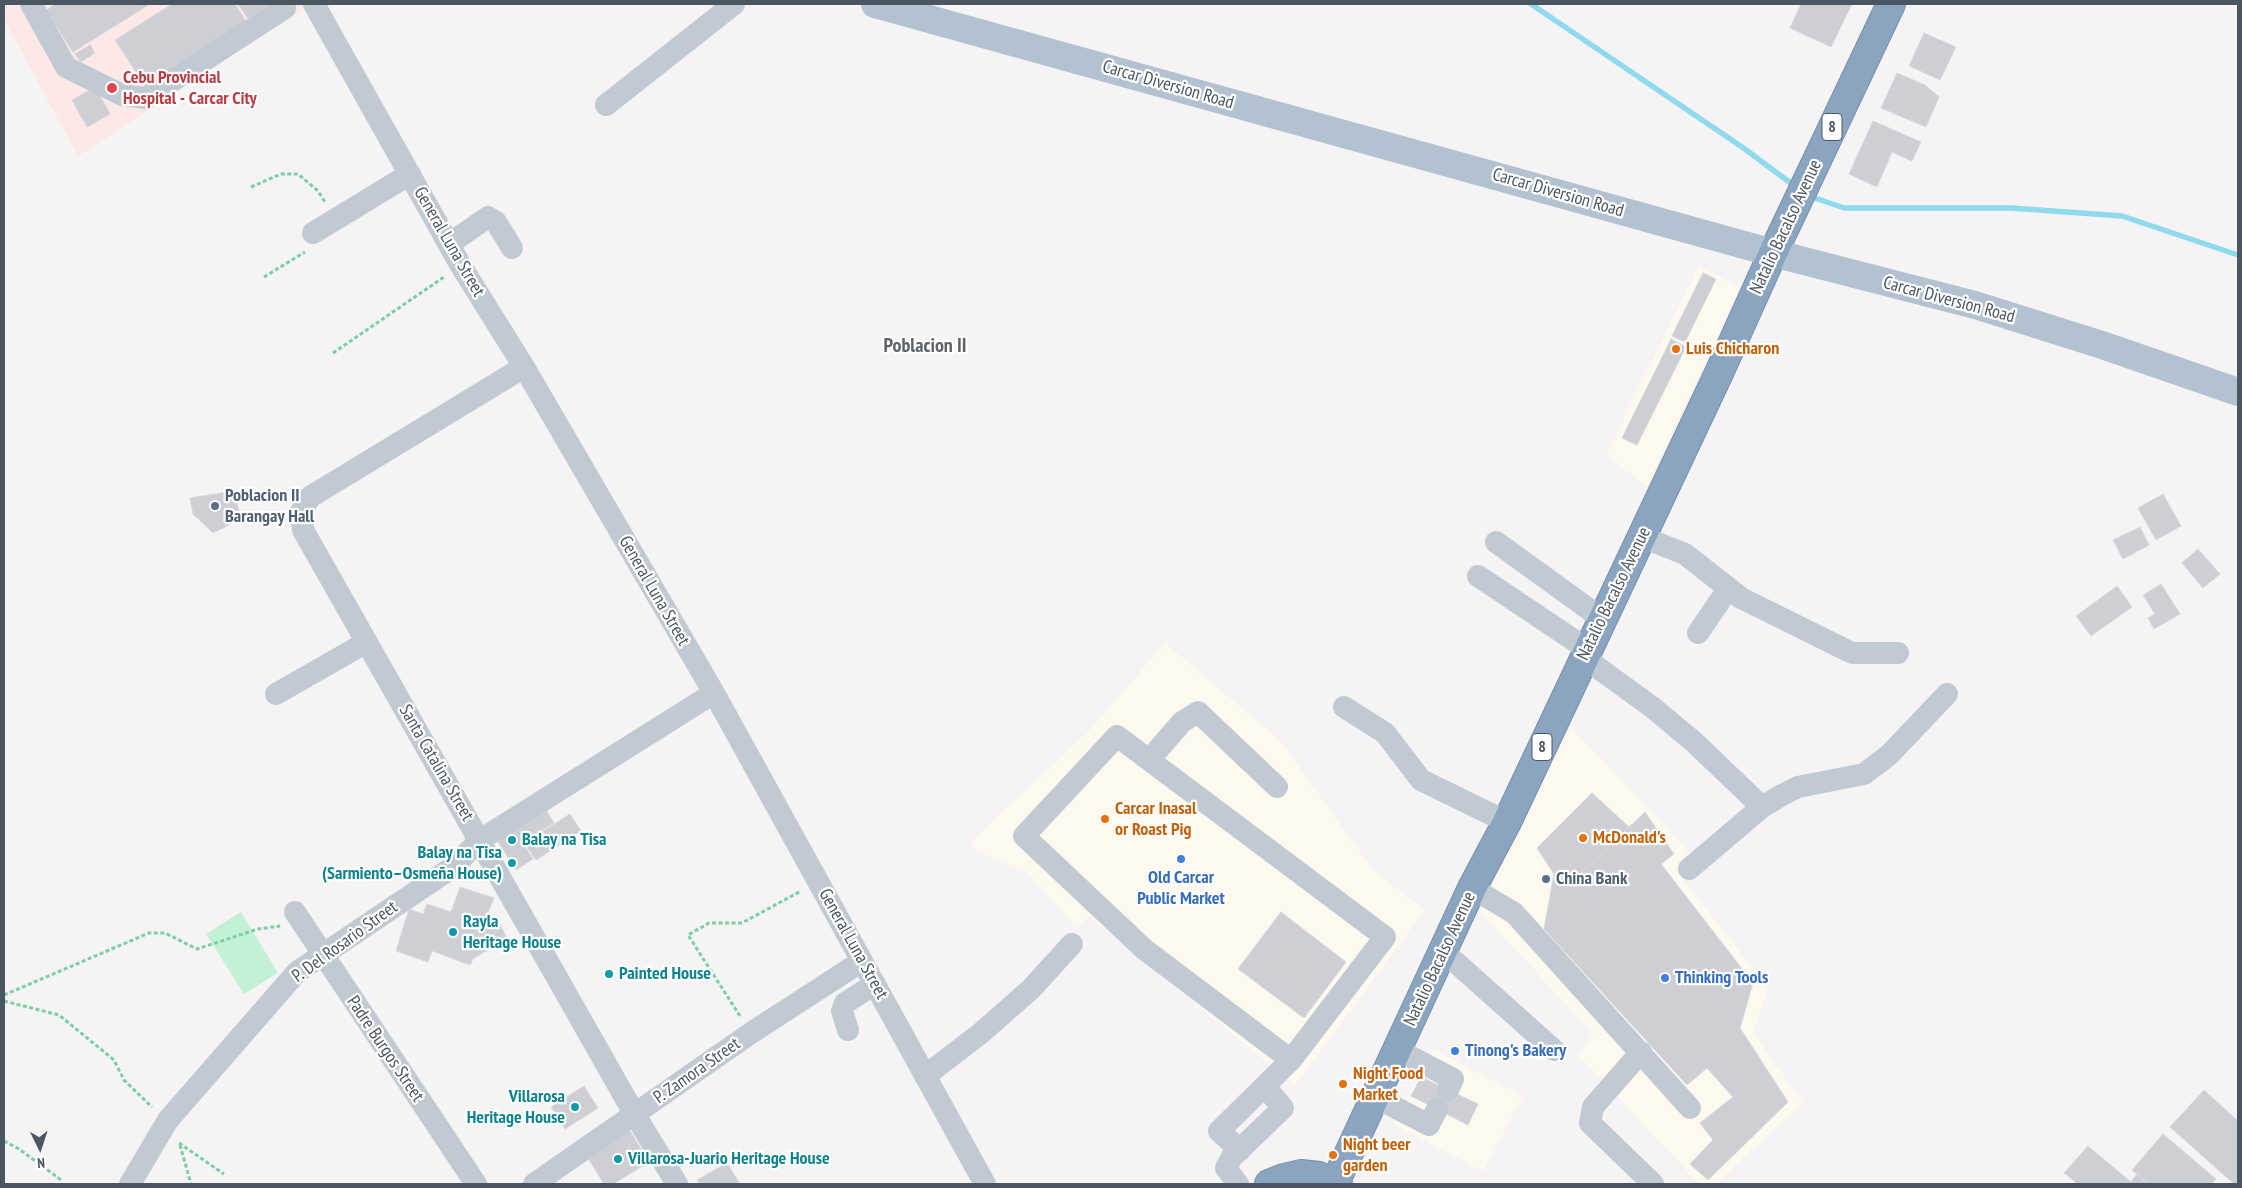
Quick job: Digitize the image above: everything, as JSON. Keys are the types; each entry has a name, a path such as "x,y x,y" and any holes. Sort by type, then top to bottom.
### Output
{"highway":[{"name":"Natalio Bacalso Avenue","path":"1336,1183 1472,888 1507,822 1601,618 1642,537 1890,4"},
{"name":"8","path":"1269,1184 1301,1174 1319,1176 1336,1183"}],"main road":[{"name":"Carcar Diversion Road","path":"875,4 1773,253 1975,305 2102,345 2238,392"}],"street":[{"path":"31,4 66,67 122,95 146,98 285,8 282,4"},
{"name":"General Luna Street","path":"314,4 461,266 524,367 714,692 819,880 984,1184"},
{"path":"606,105 734,4"},
{"path":"313,233 410,174"},
{"path":"449,244 488,217 496,222 512,248"},
{"name":"Santa Catalina Street","path":"524,367 310,497 301,512 303,530 635,1115 677,1184"},
{"path":"1642,537 1685,554 1741,598 1852,653 1898,653"},
{"path":"1496,542 1601,618"},
{"path":"1478,576 1585,653 1652,707 1687,736 1762,807"},
{"path":"1698,633 1728,589"},
{"path":"276,694 367,642"},
{"name":"P. Del Rosario Street","path":"130,1184 168,1120 298,972 321,954 453,868 480,840 714,692"},
{"path":"1689,869 1762,807 1798,788 1864,774 1889,755 1947,694"},
{"path":"1344,707 1385,733 1421,780 1507,822"},
{"path":"1149,760 1182,722 1198,712 1277,787"},
{"path":"1240,1150 1219,1131 1291,1060 1385,937 1117,736 1024,836 1144,949 1291,1060"},
{"path":"1472,888 1514,913 1690,1108"},
{"name":"Padre Burgos Street","path":"298,918 476,1184"},
{"path":"926,1076 981,1033 1031,989 1072,944"},
{"path":"1443,951 1554,1050"},
{"name":"P. Zamora Street","path":"534,1184 751,1033 862,961"},
{"path":"848,1030 842,1011 845,1003 875,984"},
{"path":"1398,1050 1453,1079 1448,1090"},
{"path":"1641,1052 1593,1107 1590,1123 1653,1184"},
{"path":"1238,1184 1226,1168 1232,1157 1283,1108 1265,1087"},
{"path":"1375,1097 1429,1125 1437,1109"}],"path":[{"path":"251,187 281,174 298,174 318,191 335,219"},
{"path":"333,352 461,266"},
{"path":"751,1033 688,935 709,923 742,923 819,880"},
{"path":"4,995 148,933 164,933 197,950 258,928 298,918"},
{"path":"4,1001 59,1015 114,1060 124,1080"},
{"path":"4,1141 19,1149 61,1180"},
{"path":"180,1145 191,1184"}],"shaded area":[{"name":"Cebu Provincial Hospital - Carcar City","path":"4,4 301,4 304,8 78,156 4,19"},
{"path":"1699,266 1740,287 1647,487 1606,455"},
{"name":"Old Carcar Public Market","path":"1165,643 1280,740 1373,870 1425,910 1295,1085 1089,916 1077,927 1025,871 973,849 971,841 1088,732"},
{"path":"1571,727 1694,857 1677,871 1768,988 1753,1032 1803,1103 1716,1184 1699,1184 1579,1056 1593,1033 1480,912 1553,750"},
{"path":"1433,1049 1523,1096 1483,1171 1393,1124"}],"green space":[{"path":"241,912 278,973 244,994 206,934"}],"building":[{"path":"56,4 150,4 73,52 46,10"},
{"path":"172,4 235,4 249,26 148,90 115,40"},
{"path":"238,4 277,4 252,25"},
{"path":"1801,4 1852,4 1831,47 1790,28"},
{"path":"1924,33 1956,47 1940,80 1909,66"},
{"path":"90,45 95,53 81,62 75,54"},
{"path":"1897,73 1925,85 1939,97 1926,127 1881,108"},
{"path":"95,87 110,114 87,127 72,100"},
{"path":"1873,121 1921,142 1912,161 1892,152 1877,187 1849,174"},
{"path":"1703,273 1716,279 1685,342 1672,336"},
{"path":"1671,339 1686,347 1637,445 1622,438"},
{"name":"Poblacion II Barangay Hall","path":"234,491 241,519 213,533 193,514 190,498"},
{"path":"2163,494 2181,526 2156,540 2138,508"},
{"path":"2140,527 2149,545 2123,559 2113,540"},
{"path":"2198,549 2220,574 2203,588 2182,563"},
{"path":"2161,584 2180,614 2154,629 2148,618 2155,614 2143,595"},
{"path":"2117,586 2132,607 2091,636 2076,616"},
{"name":"McDonald's","path":"1592,793 1629,827 1580,874 1554,874 1537,848"},
{"name":"Balay na Tisa","path":"544,807 554,823 522,842 533,859 516,870 495,837"},
{"path":"1645,812 1674,854 1661,864 1753,983 1740,1028 1788,1102 1708,1180 1690,1164 1713,1140 1700,1123 1733,1097 1707,1068 1687,1085 1544,929 1554,874 1580,874"},
{"path":"570,814 581,831 536,860 524,843"},
{"name":"Rayla Heritage House","path":"460,887 494,898 482,926 497,919 507,938 473,959 470,965 432,951 428,962 396,951 409,909 423,914 427,904 451,912"},
{"path":"1281,912 1346,962 1304,1018 1238,969"},
{"path":"1421,1077 1478,1104 1468,1125 1411,1096"},
{"name":"Villarosa Heritage House","path":"584,1086 598,1108 565,1129 551,1107"},
{"path":"2204,1090 2238,1121 2238,1184 2234,1184 2170,1127"},
{"name":"Villarosa-Juario Heritage House","path":"629,1129 649,1162 613,1184 604,1184 586,1155"},
{"path":"2163,1134 2216,1179 2211,1184 2148,1184 2132,1170"},
{"path":"2088,1146 2131,1182 2137,1174 2148,1184 2078,1184 2064,1173"},
{"path":"727,1163 740,1184 700,1184 697,1180"}],"waterway":[{"path":"1531,4 1742,147 1796,187"},
{"path":"1809,196 1844,208 2011,208 2122,216 2238,255"}],"place":[{"name":"Cebu Provincial Hospital - Carcar City","path":"112,88"},
{"name":"Luis Chicharon","path":"1676,349"},
{"name":"Poblacion II Barangay Hall","path":"215,506"},
{"name":"Carcar Inasal or Roast Pig","path":"1105,819"},
{"name":"McDonald's","path":"1583,838"},
{"name":"Balay na Tisa","path":"512,840"},
{"name":"Old Carcar Public Market","path":"1181,859"},
{"name":"Balay na Tisa (Sarmiento–Osmeña House)","path":"512,863"},
{"name":"China Bank","path":"1546,879"},
{"name":"Rayla Heritage House","path":"453,932"},
{"name":"Painted House","path":"609,974"},
{"name":"Thinking Tools","path":"1665,978"},
{"name":"Tinong's Bakery","path":"1455,1051"},
{"name":"Night Food Market","path":"1343,1084"},
{"name":"Villarosa Heritage House","path":"575,1107"},
{"name":"Night beer garden","path":"1333,1155"},
{"name":"Villarosa-Juario Heritage House","path":"618,1159"}],"district":[{"name":"Poblacion II","path":"925,346"}]}
